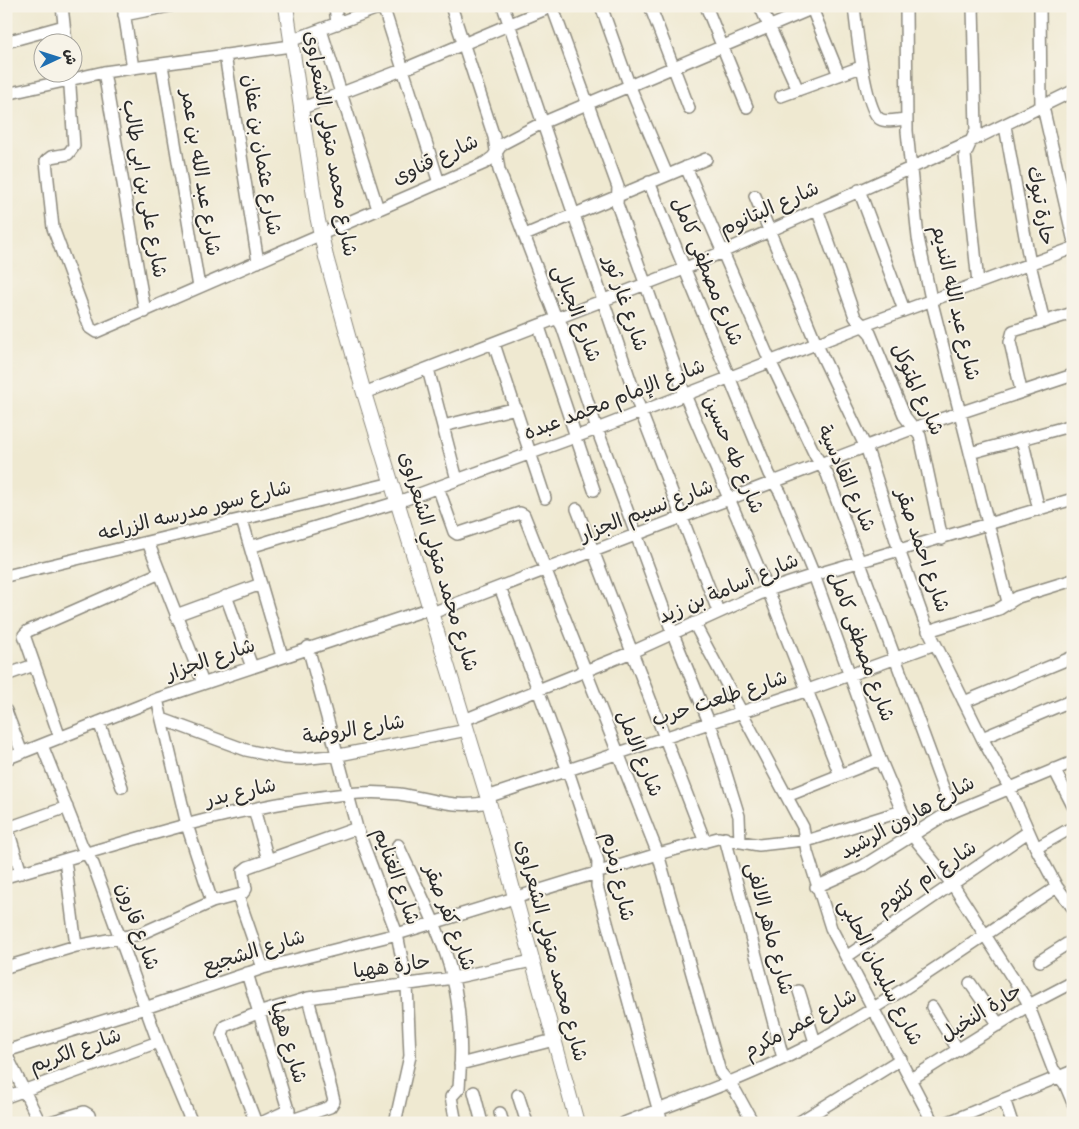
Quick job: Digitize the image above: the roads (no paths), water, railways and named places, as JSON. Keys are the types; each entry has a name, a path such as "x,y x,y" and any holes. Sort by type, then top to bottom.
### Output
{"street":[{"path":"62,6 65,32"},
{"path":"133,68 123,11 170,6"},
{"name":"شارع محمد متولي الشعراوى","path":"286,6 300,110 320,233 364,393 432,610 488,799 577,1123"},
{"path":"334,6 337,24"},
{"path":"383,6 439,183"},
{"name":"شارع عثمان بن عفان","path":"82,75 162,65 291,44 383,6"},
{"name":"شارع الجبالى","path":"451,6 494,137 499,170 562,326 673,634 710,723 739,816 740,842"},
{"name":"شارع غار ثور","path":"503,6 641,412 718,611"},
{"path":"300,110 464,45 552,6"},
{"name":"شارع طه حسين","path":"552,6 618,187 617,204 685,395 768,590 840,775"},
{"name":"شارع مصطفى كامل","path":"601,6 630,87 667,175"},
{"path":"650,6 689,108"},
{"path":"706,6 748,107"},
{"path":"760,6 798,90"},
{"path":"854,6 861,67 878,118 884,121 907,119"},
{"name":"شارع عبد الله النديم","path":"906,6 907,119 910,168 918,238 931,300 1008,602"},
{"path":"973,6 976,130 969,142 965,155 978,282"},
{"path":"1040,6 1042,108 1073,238"},
{"path":"814,7 839,75"},
{"name":"شارع قناوى","path":"69,82 73,149 68,154 51,157 46,161 49,204 52,228 93,332 145,312 320,233 485,163 496,153 502,144 542,123 814,7"},
{"path":"6,42 64,26"},
{"path":"321,30 378,209"},
{"name":"شارع عثمان بن عفان","path":"225,55 258,262"},
{"name":"شارع عبد الله بن عمر","path":"162,65 199,287"},
{"path":"781,96 861,67"},
{"name":"شارع على بن ابى طالب","path":"104,72 145,312"},
{"name":"شارع عثمان بن عفان","path":"6,94 48,82"},
{"name":"شارع البتانوم","path":"364,393 558,320 684,269 1005,126 1073,91"},
{"name":"حارة تبوك","path":"1005,126 1030,264 1044,322"},
{"path":"524,235 706,159"},
{"name":"شارع القادسية","path":"686,167 721,252 770,361 821,464 860,561 894,659 952,812"},
{"name":"شارع مصطفى كامل","path":"649,182 729,377 814,575 880,759 902,811 913,834 953,885 1029,1005 1052,1069 1065,1084 1073,1103"},
{"path":"859,190 904,310"},
{"name":"شارع احمد صقر","path":"755,196 816,343 866,447 899,550 928,631 1009,787 1036,848 1057,887 1073,908"},
{"name":"شارع المتوكل","path":"817,209 855,317 870,333 905,417 921,440 942,539"},
{"name":"شارع الإمام محمد عبده","path":"250,547 398,502 598,429 816,343 1073,248"},
{"path":"1021,390 1010,336 1018,329 1073,313"},
{"path":"539,326 594,490"},
{"path":"494,344 545,498"},
{"path":"428,369 457,480"},
{"name":"شارع نسيم الجزار","path":"432,610 638,536 914,428 1021,390 1072,378"},
{"path":"443,426 516,408"},
{"path":"970,453 1073,425"},
{"path":"1022,438 1039,510"},
{"name":"شارع سور مدرسه الزراعه","path":"6,576 392,483"},
{"name":"شارع الامل","path":"438,487 454,532 457,534 520,513 523,514 658,854 720,1072 736,1092 753,1123"},
{"name":"شارع أسامة بن زيد","path":"466,725 539,690 632,652 718,611 768,590 860,561 988,526 1073,499"},
{"path":"577,509 705,842"},
{"path":"242,520 282,656"},
{"path":"148,542 203,683"},
{"path":"60,738 24,638 25,633 160,573"},
{"path":"928,631 999,608 1018,597 1073,580"},
{"path":"176,614 261,584"},
{"name":"شارع زمزم","path":"500,587 568,771 598,861 597,886 662,1123"},
{"path":"226,596 252,667"},
{"name":"شارع الجزار","path":"6,759 157,699 308,647 432,610"},
{"name":"شارع سليمان الحلبى","path":"694,623 803,827 816,887 826,915 933,1123"},
{"name":"شارع طلعت حرب","path":"488,799 808,690 935,644"},
{"name":"شارع الغنايم","path":"308,647 339,755 357,828 396,934 407,985 410,1056 395,1123"},
{"path":"964,702 1073,657"},
{"path":"6,675 34,665"},
{"path":"157,699 187,825 212,902"},
{"path":"982,738 1073,700"},
{"path":"6,711 22,753"},
{"name":"شارع الروضة","path":"162,719 264,755 301,759 339,755 466,725"},
{"path":"99,722 122,787"},
{"name":"شارع قارون","path":"42,745 87,854 93,864 158,1042 192,1123"},
{"path":"787,796 880,759"},
{"name":"شارع هارون الرشيد","path":"816,887 864,866 913,834 952,812 1073,762"},
{"path":"1054,769 1073,806"},
{"name":"شارع بدر","path":"6,877 187,825 304,799 348,793 394,794 452,805 488,799"},
{"path":"21,873 7,826 67,807"},
{"path":"254,810 268,860"},
{"path":"725,838 759,845 806,840 819,838 902,811"},
{"path":"1036,848 1073,827"},
{"path":"6,967 76,946 147,932 212,902 238,896 246,889 243,875 245,869 357,828"},
{"name":"شارع ام كلثوم","path":"846,957 1028,832"},
{"name":"شارع الشجيع","path":"6,1053 263,968 396,934 658,854 725,838"},
{"name":"شارع ماهر الالفى","path":"725,838 783,1058"},
{"name":"شارع كفر صقر","path":"398,845 432,922 453,978 460,1034 459,1088 452,1094 451,1101 456,1123"},
{"path":"65,860 76,946"},
{"name":"شارع عمر مكرم","path":"624,1123 728,1082 815,1042 874,1007 1057,887"},
{"path":"238,896 263,968"},
{"path":"1040,961 1073,940"},
{"name":"حارة ههيا","path":"256,1123 222,1031 225,1026 258,1013 308,998 453,978 532,961"},
{"name":"شارع ههيا","path":"247,973 291,1118"},
{"name":"حارة النخيل","path":"912,1079 1029,1005 1073,982"},
{"path":"970,983 999,1024"},
{"path":"799,991 815,1042"},
{"path":"261,1123 291,1118 330,1107 334,1101 308,998"},
{"path":"932,1007 958,1050"},
{"path":"460,1064 554,1040"},
{"name":"شارع الكريم","path":"6,1097 158,1042"},
{"path":"6,1053 40,1123"},
{"path":"798,1123 901,1059"},
{"path":"946,1123 1073,1071"},
{"path":"474,1092 482,1123"},
{"path":"518,1095 527,1123"},
{"path":"1004,1100 1012,1123"},
{"path":"47,1123 84,1112 89,1115 91,1123"}]}
